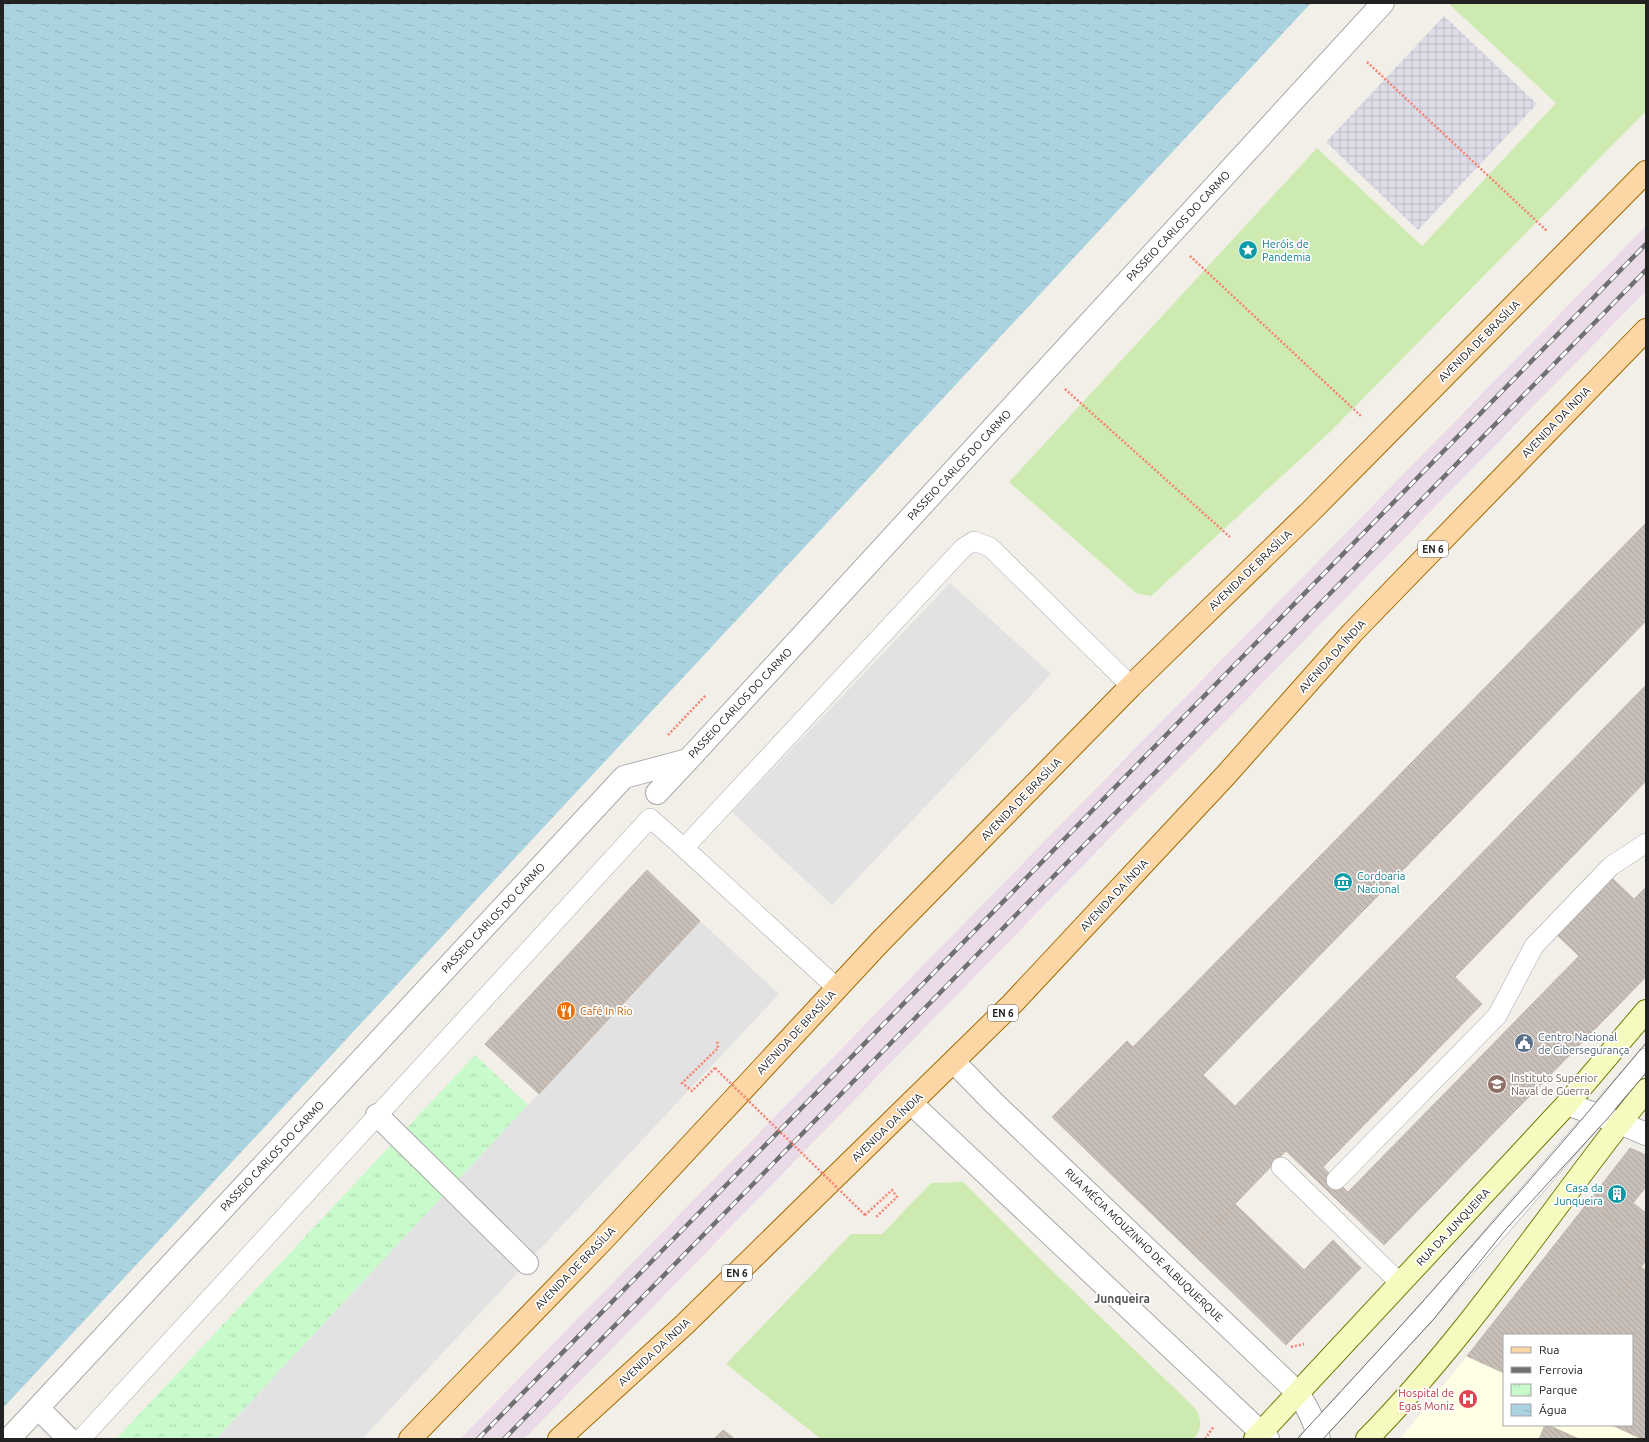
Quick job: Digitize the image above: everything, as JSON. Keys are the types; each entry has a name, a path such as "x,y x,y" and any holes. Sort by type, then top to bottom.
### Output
{"main road":[{"name":"AVENIDA DE BRASÍLIA","path":"410,1439 602,1241 880,942 1131,686 1311,511 1646,172"},
{"name":"AVENIDA DA ÍNDIA","path":"559,1439 685,1324 1012,1004 1226,775 1352,633 1646,330"},
{"name":"RUA DA JUNQUEIRA","path":"1261,1437 1298,1393 1567,1104 1646,1011"},
{"path":"1367,1439 1435,1365 1493,1293 1646,1090"}],"street":[{"name":"PASSEIO CARLOS DO CARMO","path":"9,1439 624,777 688,760 1383,3"},
{"path":"657,793 688,760"},
{"name":"RUA MÉCIA MOUZINHO DE ALBUQUERQUE","path":"954,1062 1298,1393 1309,1411 1315,1436"},
{"path":"911,1104 1261,1437"},
{"path":"1567,1104 1646,1134"},
{"path":"377,1115 527,1263"},
{"path":"38,1408 69,1439"}],"lane":[{"path":"684,848 928,585 963,548 974,541 990,547 1131,686"},
{"path":"81,1439 650,818 837,988"},
{"path":"1326,1190 1497,1016 1534,946 1611,866 1646,844"},
{"path":"1315,1436 1426,1313 1646,1058"},
{"path":"1281,1167 1326,1190 1401,1284"}],"path":[{"path":"1347,42 1548,231"},
{"path":"1169,236 1362,417"},
{"path":"1045,371 1230,537"},
{"path":"717,1040 718,1048 682,1083 692,1091 715,1068 865,1215 892,1190 897,1197 875,1218"}],"shaded area":[{"path":"1444,16 1537,104 1418,230 1326,142"},
{"path":"1646,226 1646,291 1138,809 524,1439 460,1439"},
{"path":"950,583 1051,674 832,905 732,812"},
{"path":"700,921 779,994 362,1439 216,1439"},
{"name":"Hospital de Egas Moniz","path":"1467,1356 1503,1373 1503,1426 1620,1426 1646,1439 1400,1439"}],"green space":[{"path":"1452,3 1646,3 1646,111 1331,431 1151,596 1136,593 1009,482 1317,148 1422,246 1556,103 1450,5"},
{"path":"475,1055 528,1105 216,1439 116,1439"},
{"path":"963,1182 1041,1260 1194,1407 1199,1415 1200,1427 1194,1439 821,1439 726,1364 851,1234 882,1234 931,1183"}],"water":[{"path":"3,3 1311,3 3,1408"}],"building":[{"name":"Cordoaria Nacional","path":"1646,523 1646,621 1203,1075 1235,1106 1646,685 1646,781 1455,977 1482,1004 1323,1167 1348,1192 1579,956 1555,933 1611,877 1634,899 1646,887 1646,977 1384,1245 1286,1151 1190,1251 1052,1117 1127,1041 1133,1047"},
{"name":"Café In Rio","path":"647,870 700,921 539,1094 485,1044"},
{"name":"Casa da Junqueira","path":"1630,1148 1646,1155 1646,1187 1633,1203 1646,1213 1646,1246 1589,1201"},
{"path":"1589,1201 1646,1246 1646,1261 1589,1334 1503,1334 1503,1373 1467,1356"},
{"path":"1235,1204 1304,1270 1333,1240 1361,1268 1286,1345 1190,1251"},
{"path":"1641,1267 1646,1270 1646,1439 1642,1439 1614,1426 1633,1426 1633,1334 1589,1334"},
{"path":"1545,1426 1550,1426 1579,1439 1539,1439"},
{"path":"723,1430 735,1439 714,1439"}],"tram line":[{"path":"1297,1439 1474,1244 1646,1043"},
{"path":"1323,1439 1433,1320 1506,1229 1608,1118 1646,1073"}],"railway":[{"path":"478,1439 1646,244"},
{"path":"504,1439 1646,270"}],"place":[{"name":"Heróis de Pandemia","path":"1248,250"},
{"name":"Cordoaria Nacional","path":"1343,882"},
{"name":"Café In Rio","path":"566,1011"},
{"name":"Centro Nacional de Cibersegurança","path":"1524,1043"},
{"name":"Instituto Superior Naval de Guerra","path":"1497,1084"},
{"name":"Casa da Junqueira","path":"1617,1194"},
{"name":"Hospital de Egas Moniz","path":"1468,1399"}],"district":[{"name":"Junqueira","path":"1122,1298"}]}
